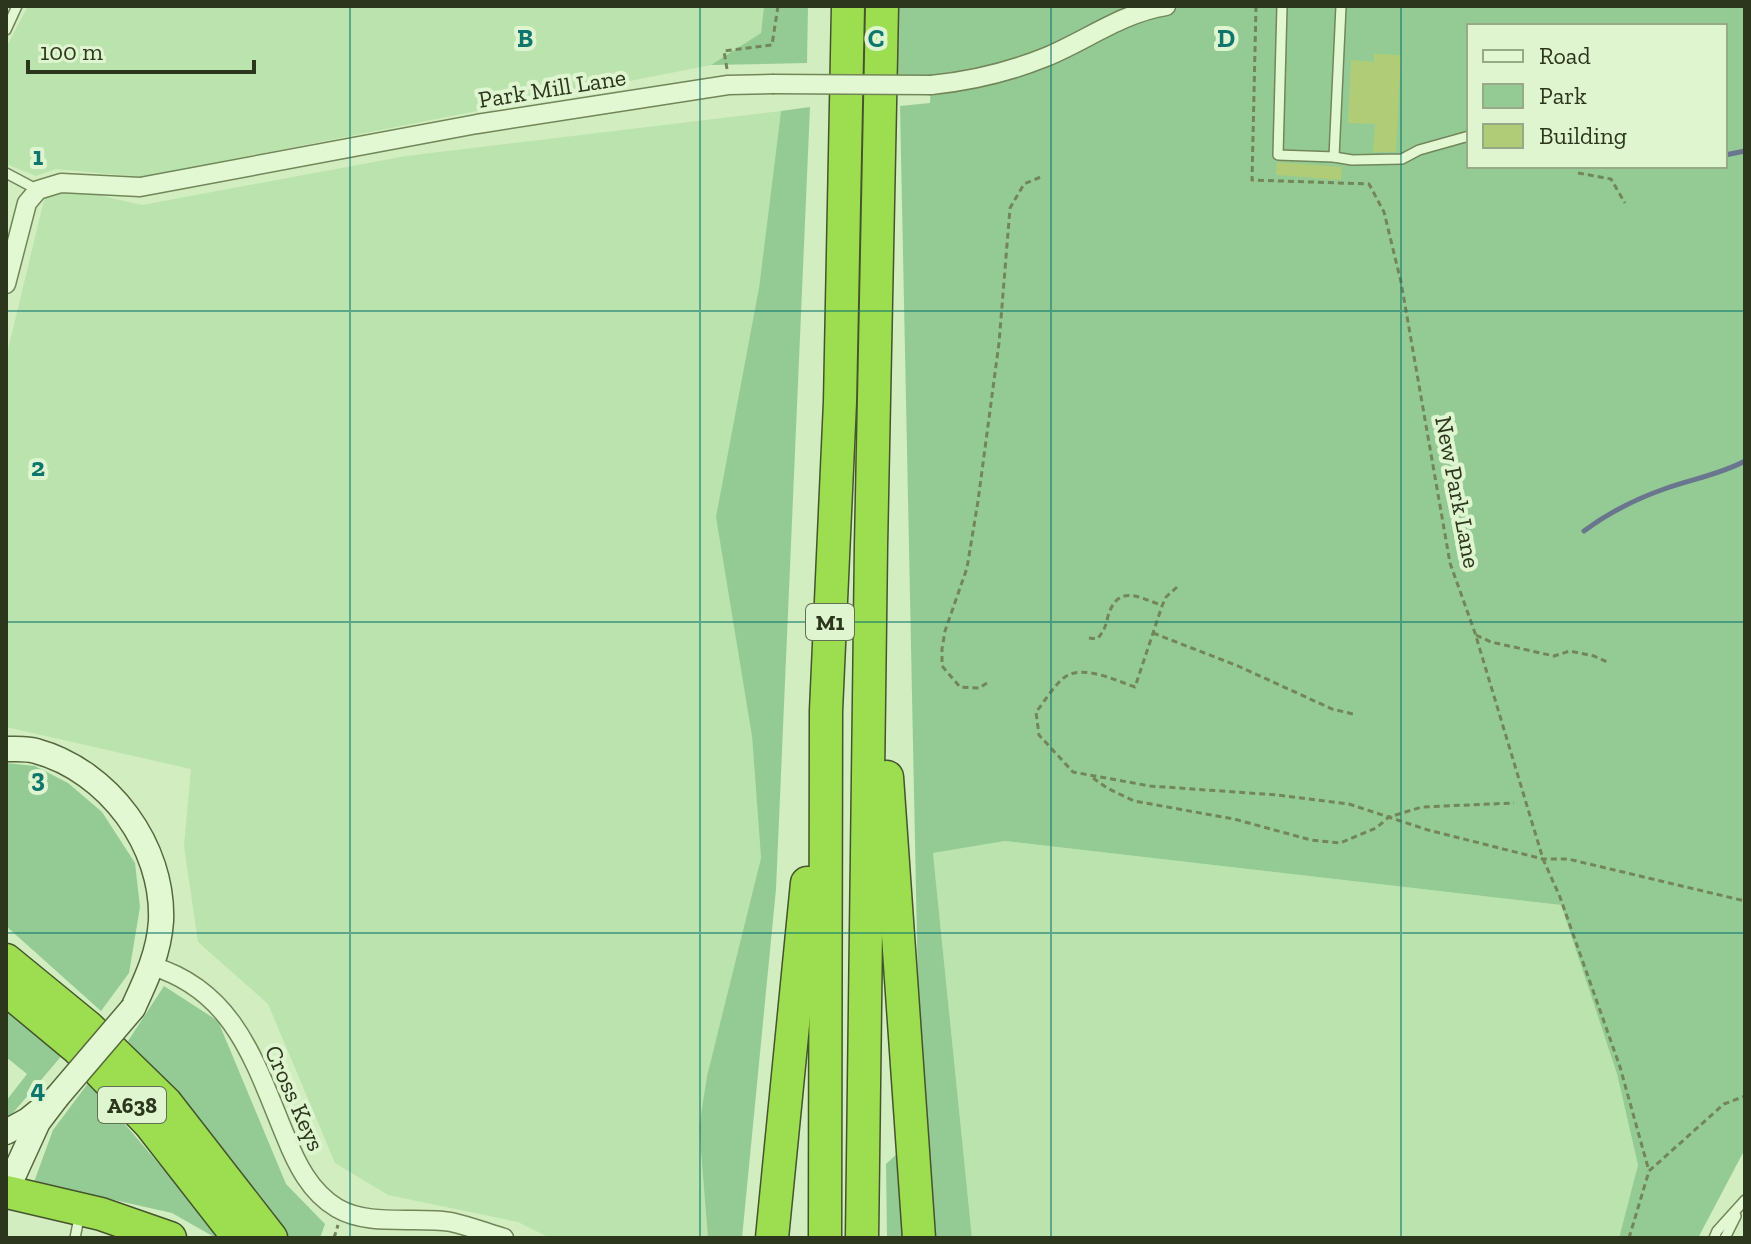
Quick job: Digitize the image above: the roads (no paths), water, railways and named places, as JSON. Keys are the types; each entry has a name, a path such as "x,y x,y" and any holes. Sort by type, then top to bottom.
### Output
{"highway":[{"name":"M1","path":"825,1238 826,711 840,402 848,6"},
{"name":"M1","path":"862,1238 882,6"},
{"path":"871,546 919,1238"},
{"path":"772,1238 826,711"},
{"name":"A638","path":"6,950 166,1103 271,1238"},
{"name":"A638","path":"6,960 67,1009"},
{"name":"A638","path":"6,989 77,1048 150,1124 239,1238"},
{"path":"7,1192 78,1224 170,1238"}],"main road":[{"path":"6,749 36,751 80,770 109,793 128,816 147,849 157,878 161,920 152,966 133,1008 38,1122 7,1192"},
{"path":"6,1132 28,1120 57,1097"}],"street":[{"name":"Park Mill Lane","path":"38,190 61,183 140,187 477,124 728,85 931,85 969,81 1046,57 1125,17 1166,6"},
{"path":"6,284 27,203 38,190"},
{"name":"Cross Keys","path":"152,966 177,973 202,990 233,1022 254,1060 303,1175 337,1209 372,1218 451,1222 504,1238"}],"lane":[{"path":"6,30 17,6"},
{"path":"1282,6 1278,155 1352,160 1402,159 1419,150 1467,137"},
{"path":"1334,157 1341,6"},
{"path":"6,173 38,190"},
{"path":"1714,1238 1744,1201"},
{"path":"1725,1238 1744,1201"}],"waterway":[{"path":"1727,155 1745,151"},
{"path":"1584,531 1645,496 1745,461"}]}
